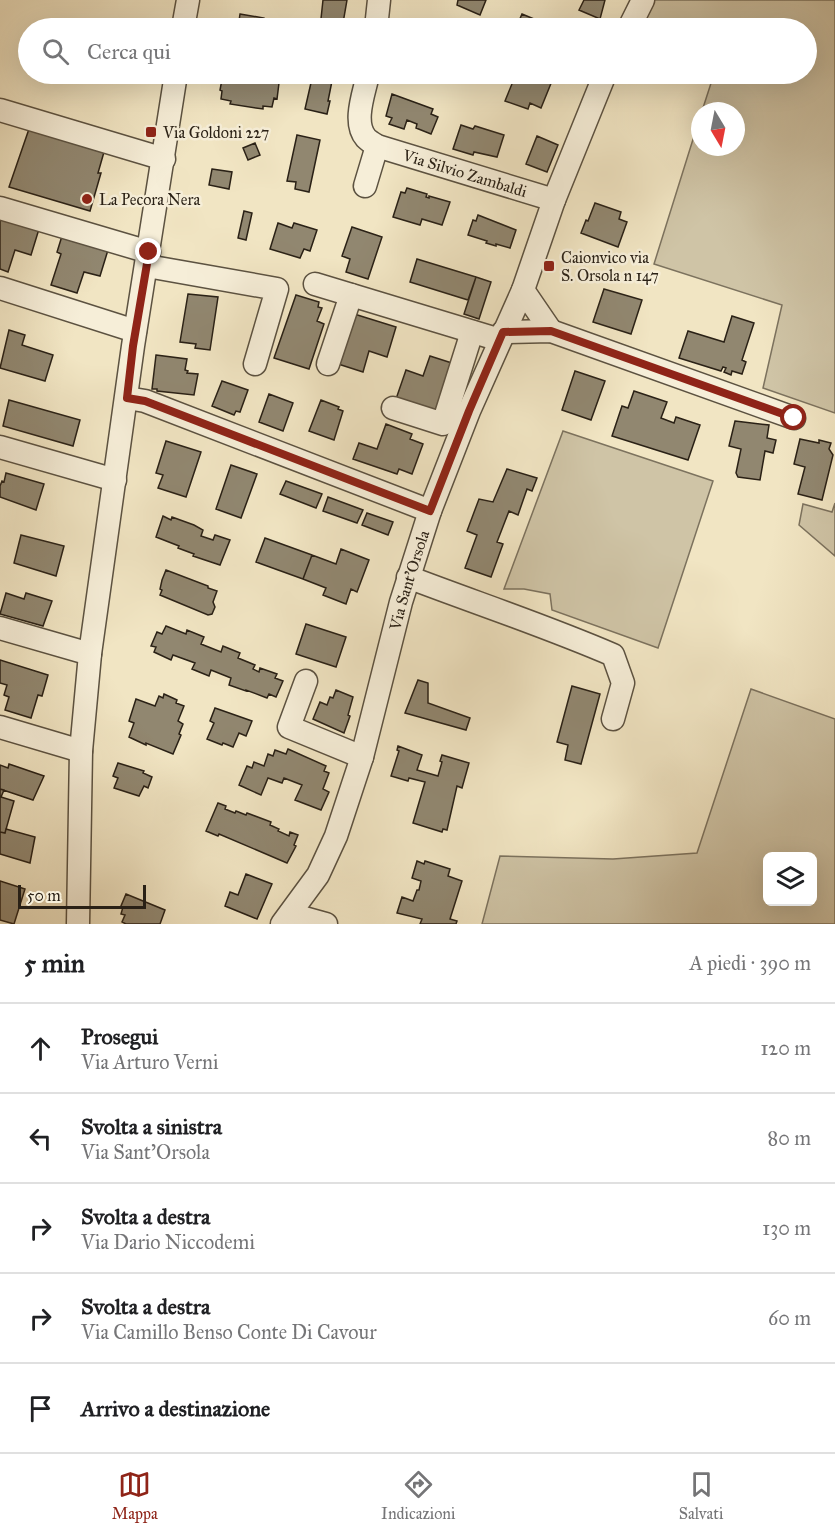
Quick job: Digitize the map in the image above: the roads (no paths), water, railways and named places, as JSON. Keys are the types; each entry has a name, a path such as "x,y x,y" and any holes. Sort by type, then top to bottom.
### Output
{"street":[{"path":"185,18 188,0"},
{"path":"377,18 379,0"},
{"path":"633,18 643,0"},
{"path":"78,924 81,751 90,654 134,339 175,84"},
{"path":"365,186 377,146 365,138 360,126 360,112 366,84"},
{"name":"Via Sant'Orsola","path":"326,924 286,919 318,875 336,836 362,758 408,577 430,511 469,411 523,290 554,200 601,84"},
{"path":"0,110 164,159"},
{"name":"Via Silvio Zambaldi","path":"377,146 554,200"},
{"path":"0,208 148,259 277,289 255,364"},
{"path":"315,284 472,332 501,336 551,331 794,418"},
{"path":"0,288 134,339"},
{"path":"523,290 551,331"},
{"path":"328,364 351,295"},
{"path":"0,301 134,339"},
{"path":"393,408 443,423 472,332"},
{"path":"127,398 145,401 430,511"},
{"path":"0,447 115,480"},
{"path":"408,577 556,630 613,655 623,683 613,719"},
{"path":"0,628 90,654"},
{"path":"306,681 289,727 362,758"},
{"path":"0,727 81,751"}],"place":[{"name":"Via Goldoni 227","path":"151,132"},
{"name":"La Pecora Nera","path":"87,199"},
{"name":"Caionvico via S. Orsola n 147","path":"549,266"}]}
